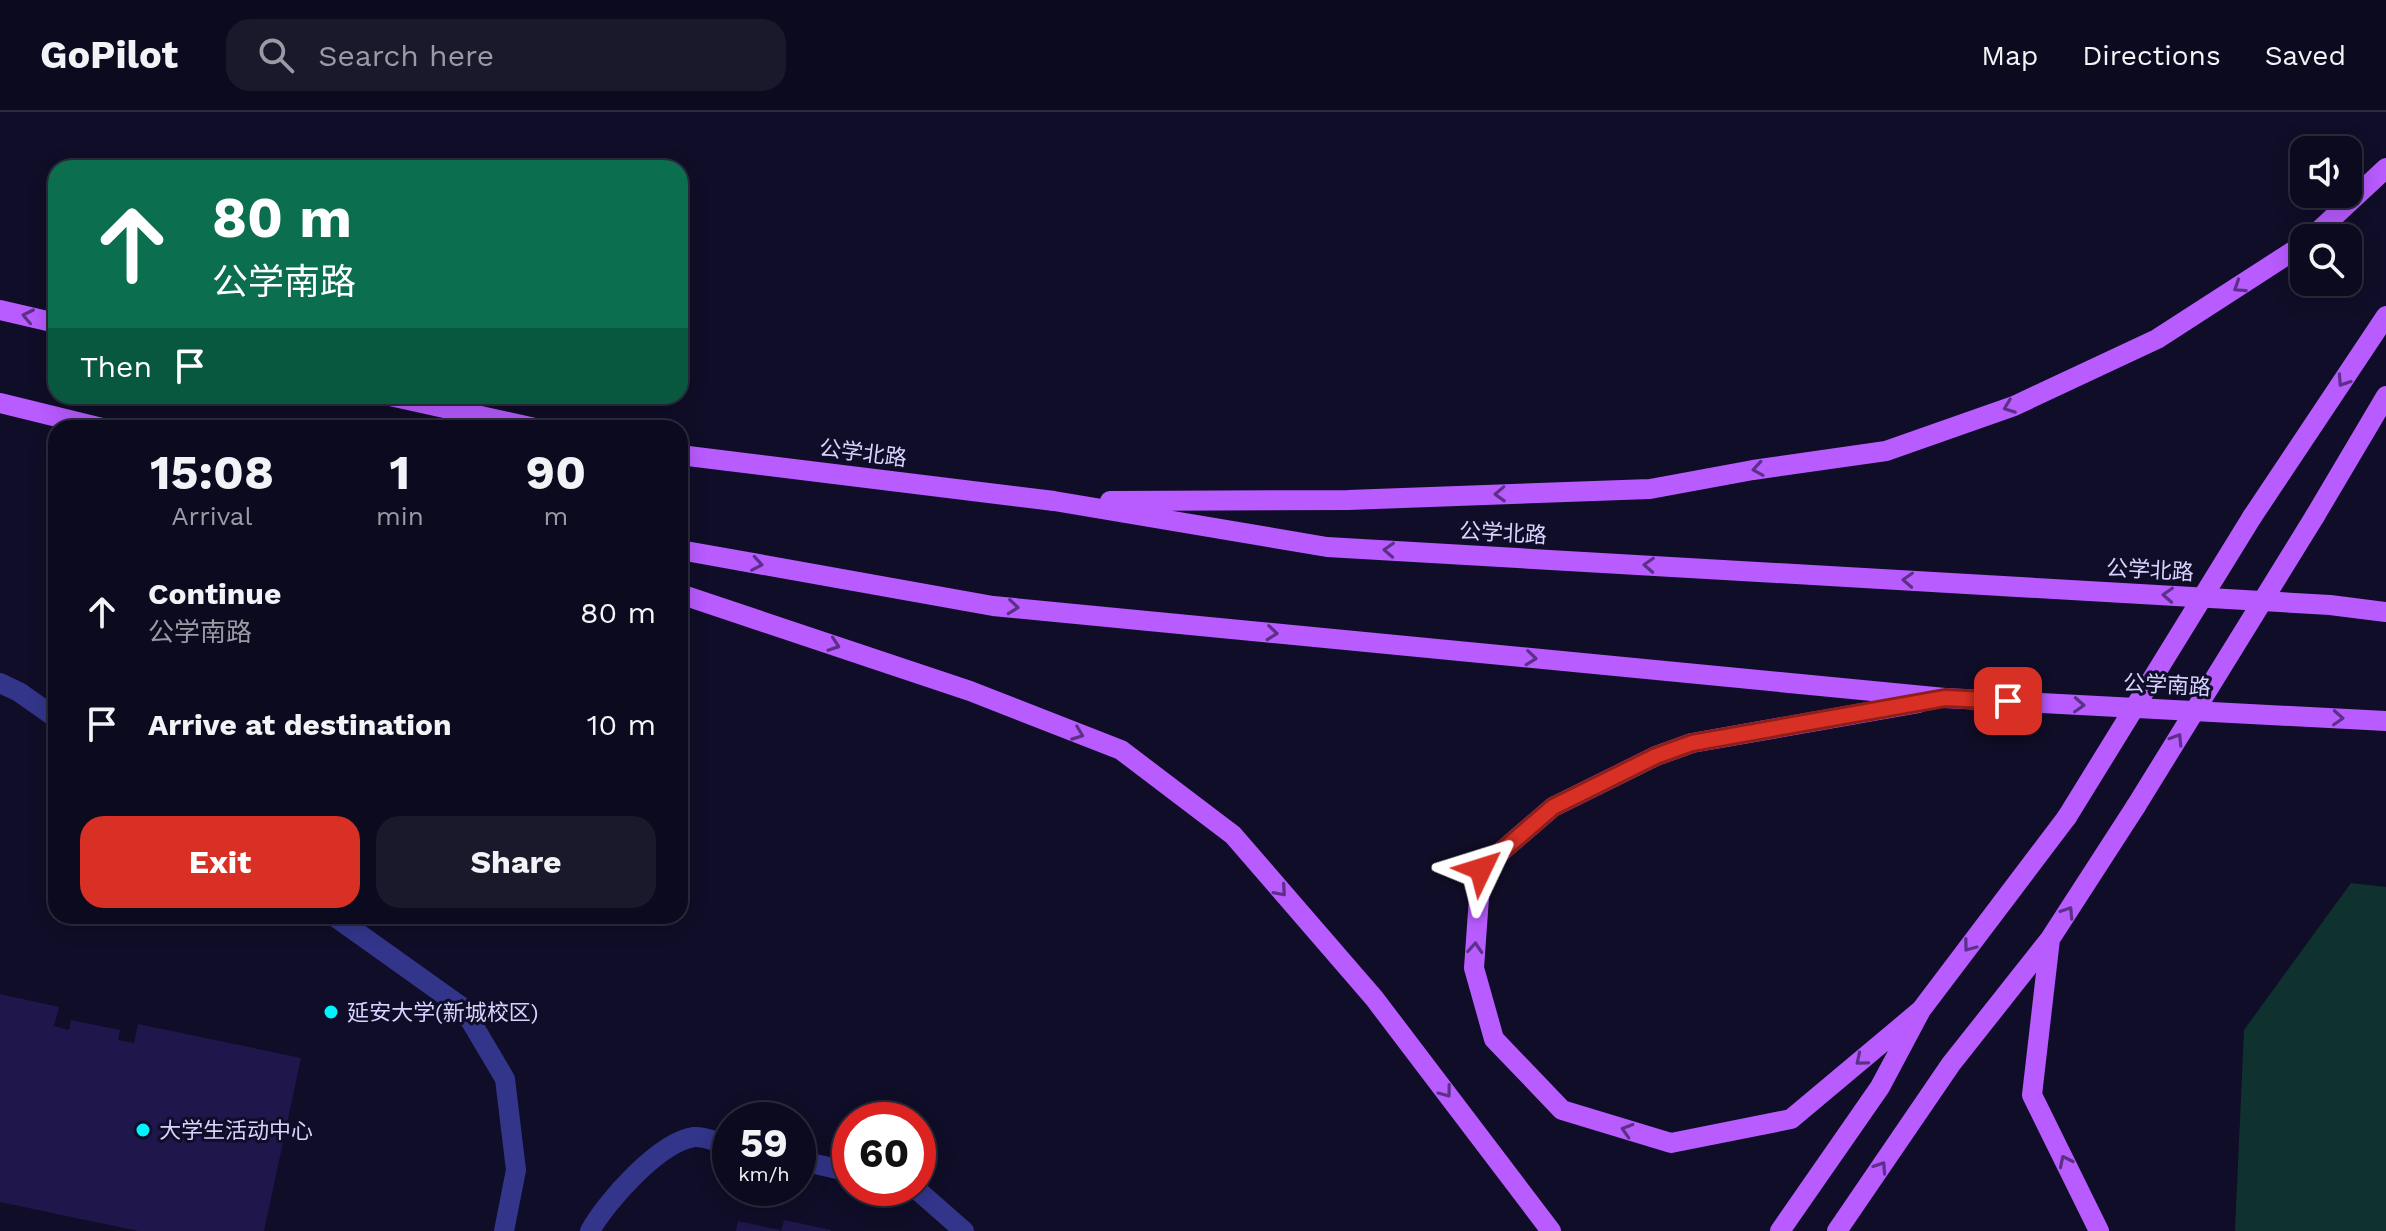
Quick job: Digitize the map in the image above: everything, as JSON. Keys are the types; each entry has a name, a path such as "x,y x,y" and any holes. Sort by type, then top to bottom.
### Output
{"main road":[{"path":"2326,224 2386,168"},
{"path":"1054,501 1348,500 1650,489 1886,451 2014,406 2157,339 2290,253"},
{"path":"0,310 48,321"},
{"path":"1780,1231 1880,1087 1921,1010 2067,817 2252,517 2386,316"},
{"path":"1837,1231 1951,1064 2050,939 2136,806 2386,396"},
{"path":"0,403 69,420"},
{"path":"426,404 499,420"},
{"name":"公学北路","path":"688,456 1054,501 1327,547 2330,605 2386,612"},
{"path":"688,551 993,606 1945,698"},
{"path":"688,597 970,691 1121,750 1233,835 1374,998 1551,1231"},
{"path":"1921,1010 1791,1119 1671,1143 1562,1110 1494,1039 1474,968 1481,869 1553,807 1656,756 1692,743 1945,698"},
{"name":"公学南路","path":"1945,698 2386,721"},
{"path":"2050,939 2032,1095 2099,1231"}],"street":[{"path":"0,683 48,712"},
{"path":"345,924 463,1008 505,1079 516,1170 504,1231"},
{"path":"590,1231 602,1210 656,1154 694,1137 712,1141"},
{"path":"936,1206 964,1231"}],"green space":[{"path":"2351,883 2386,887 2386,1231 2235,1231 2244,1030"}],"building":[{"name":"大学生活动中心","path":"0,994 59,1007 54,1026 69,1030 71,1020 120,1030 118,1040 134,1043 138,1024 301,1058 264,1231 138,1231 0,1202"},
{"path":"784,1220 831,1230 831,1231 781,1231"},
{"path":"738,1221 780,1230 780,1231 736,1231"}],"place":[{"name":"延安大学(新城校区)","path":"331,1012"},
{"name":"大学生活动中心","path":"143,1130"}],"route":[{"path":"1481,869 1553,807 1656,756 1692,743 1945,698 2008,701"}]}
